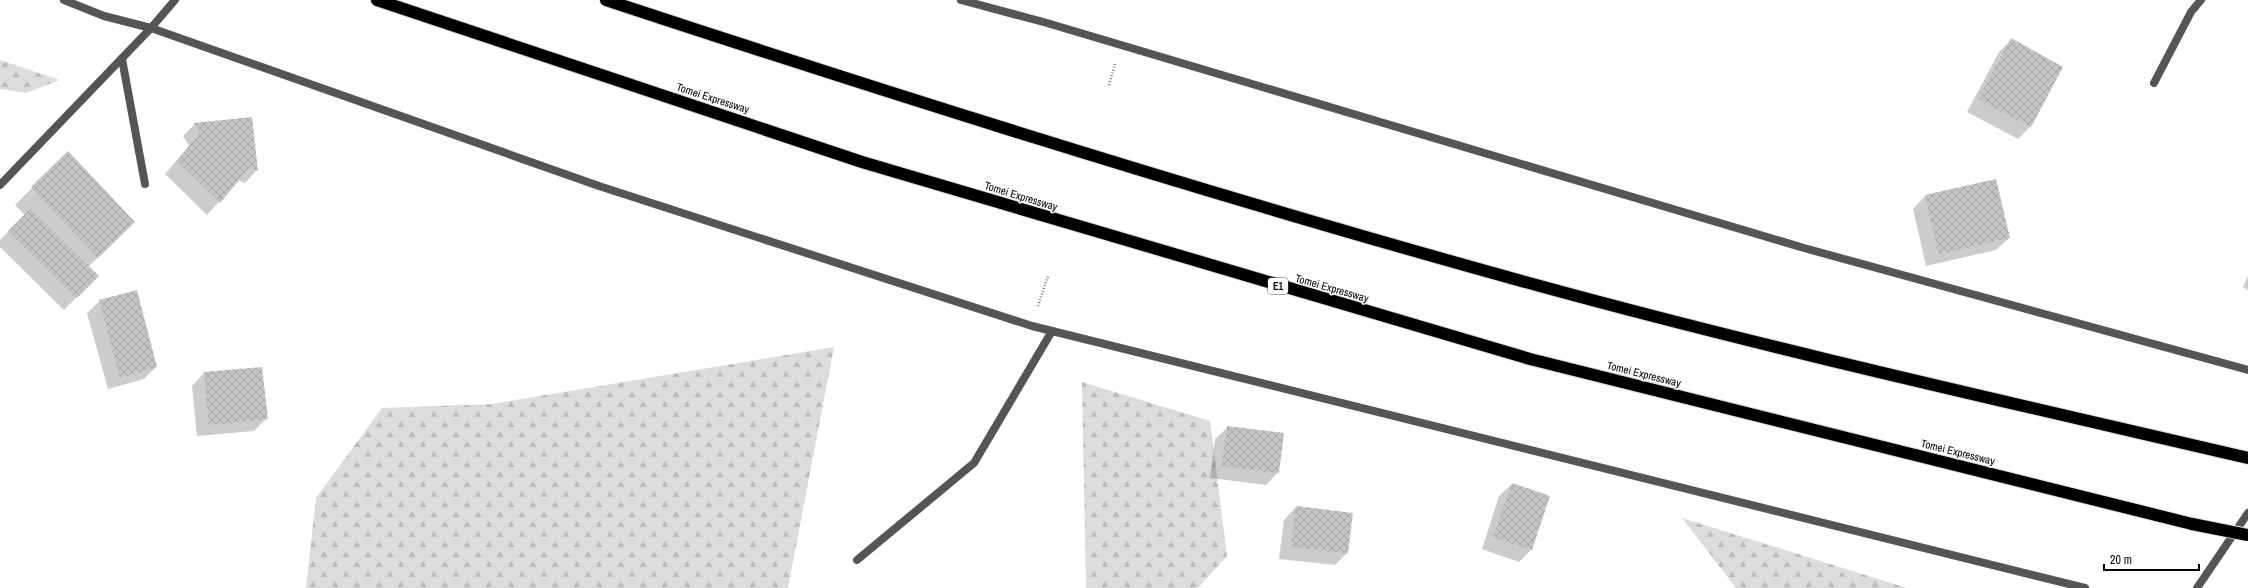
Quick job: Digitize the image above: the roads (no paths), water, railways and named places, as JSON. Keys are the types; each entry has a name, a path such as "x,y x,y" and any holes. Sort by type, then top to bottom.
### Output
{"highway":[{"name":"Tomei Expressway","path":"377,0 862,162 1492,348 2192,524 2248,535"},
{"path":"606,0 874,88 1236,198 1541,286 1892,375 2248,458"}],"street":[{"path":"64,0 104,16 151,28 599,186 1032,326 2085,588"},
{"path":"0,185 122,59 175,0"},
{"path":"960,0 1047,24 1804,248 2248,370"},
{"path":"2154,83 2191,12 2201,0"},
{"path":"122,59 145,184"},
{"path":"857,560 974,463 1052,331"},
{"path":"2197,588 2248,514"}]}
